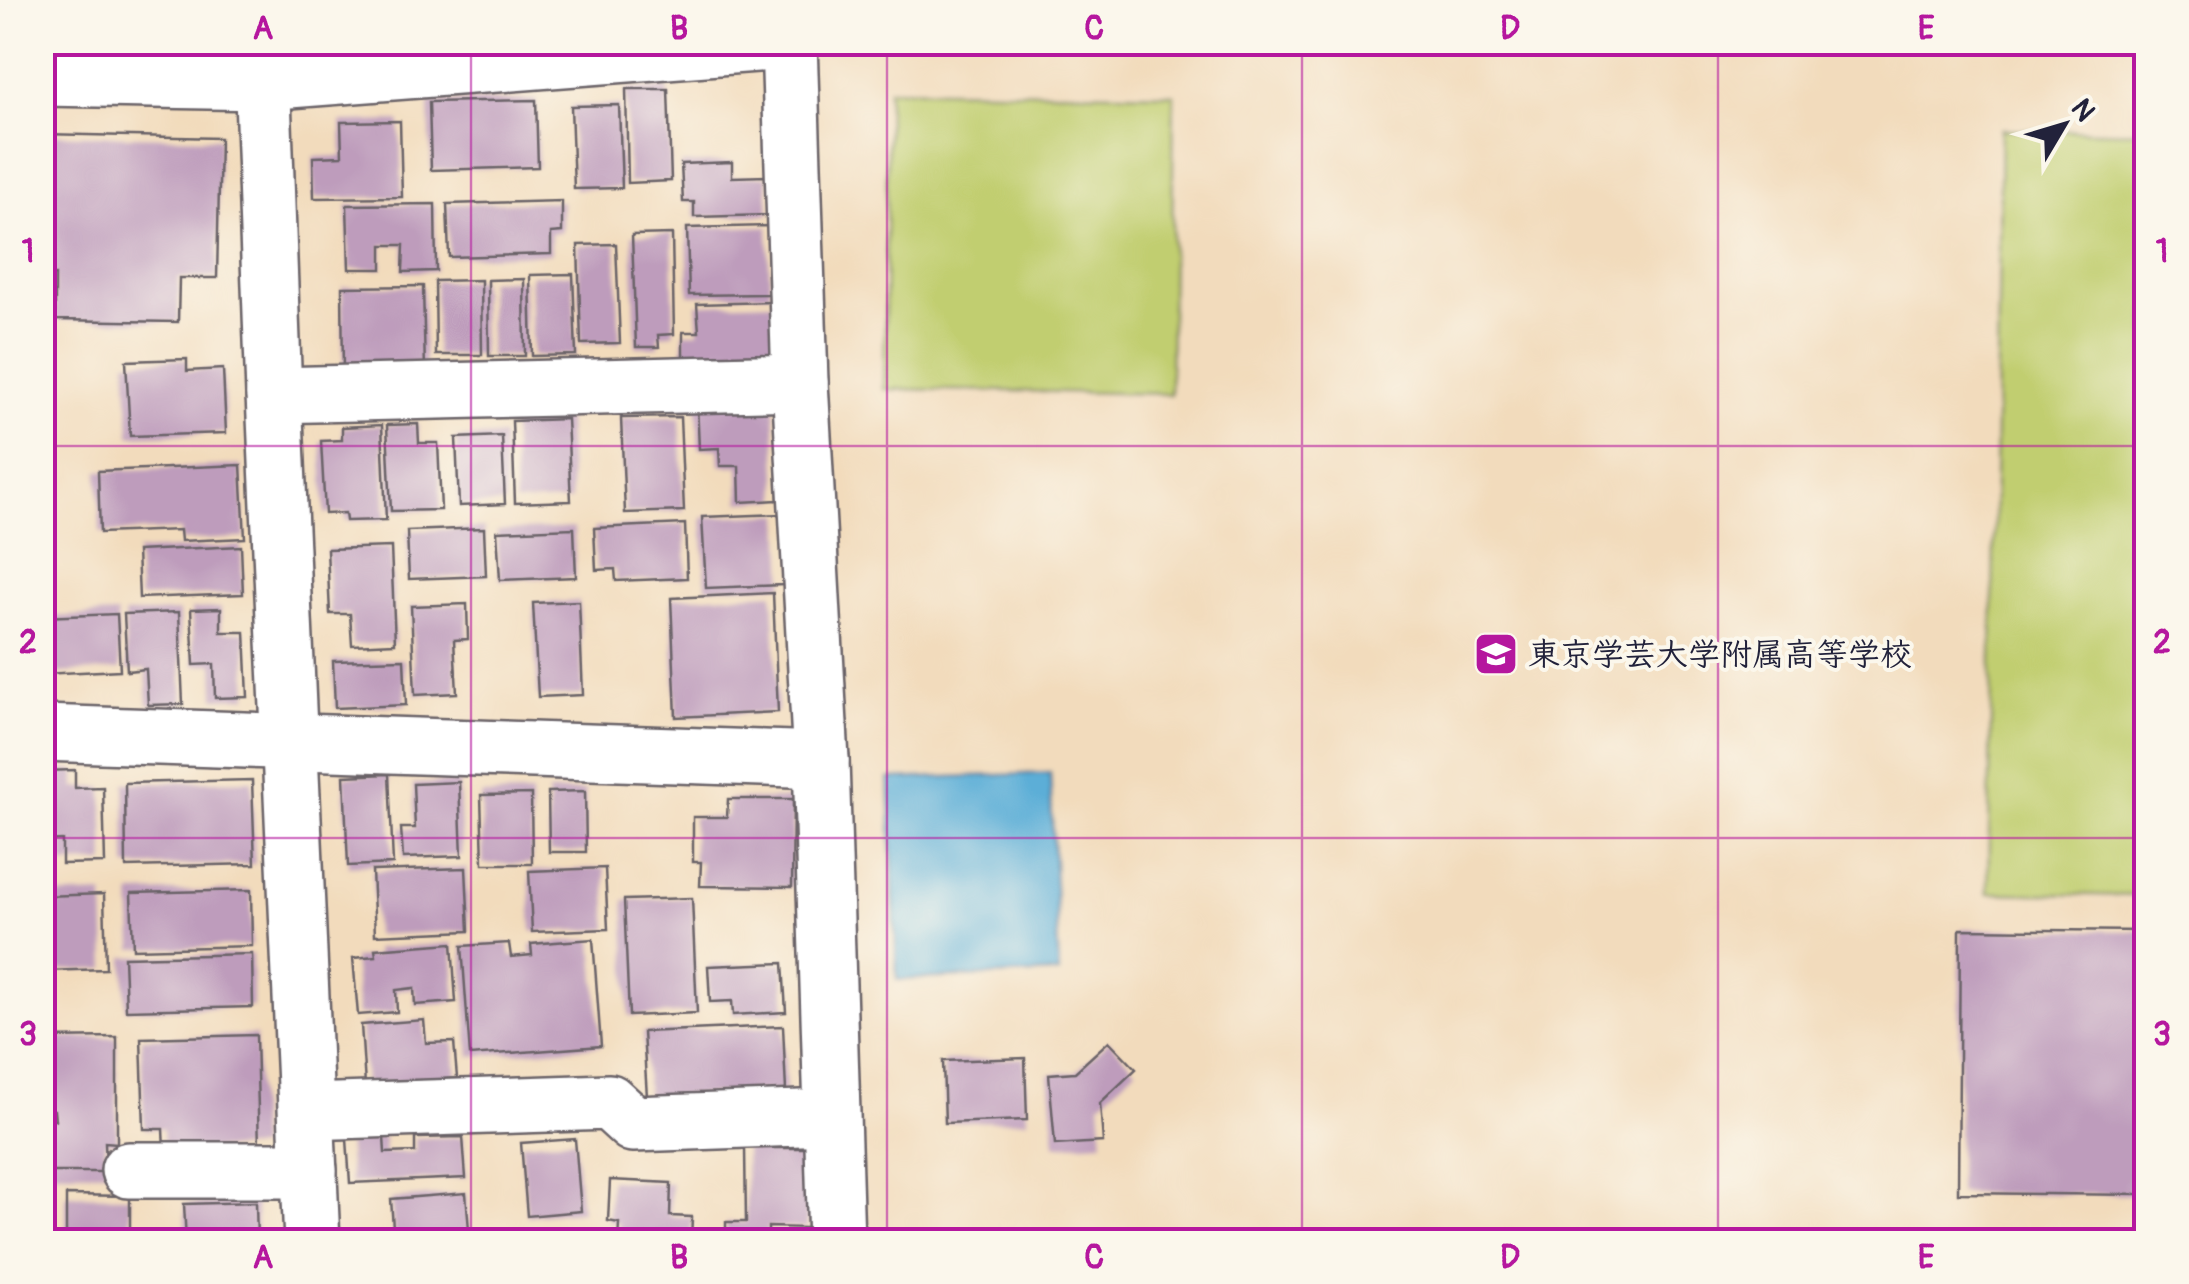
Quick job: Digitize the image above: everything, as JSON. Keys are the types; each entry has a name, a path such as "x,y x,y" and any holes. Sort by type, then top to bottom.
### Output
{"street":[{"path":"42,78 262,62 787,42 820,760 836,1242"},
{"path":"262,62 312,1242"},
{"path":"274,395 800,382"},
{"path":"42,733 820,760"},
{"path":"307,1112 609,1102 633,1124 830,1117"},
{"path":"129,1170 309,1170"}],"green space":[{"path":"888,89 1174,94 1170,394 884,389"},
{"path":"2001,129 2146,132 2146,896 1988,893"}],"water":[{"path":"1050,773 1059,973 897,980 889,779"}],"building":[{"path":"626,89 668,89 671,181 628,183"},
{"path":"536,100 538,167 431,170 429,102"},
{"path":"619,105 622,188 574,189 571,106"},
{"path":"400,121 402,197 314,198 313,157 342,156 341,122"},
{"path":"42,134 220,138 217,278 179,278 178,322 55,320 55,275 42,275"},
{"path":"732,162 732,177 767,176 769,215 694,217 694,202 683,202 681,164"},
{"path":"562,201 562,232 551,233 551,254 449,257 447,204"},
{"path":"435,204 436,271 403,272 404,245 382,245 382,269 349,269 347,205"},
{"path":"768,226 770,294 689,295 687,228"},
{"path":"672,234 674,334 658,335 659,347 636,347 632,235"},
{"path":"616,244 620,343 581,344 578,245"},
{"path":"573,274 576,355 532,356 530,275"},
{"path":"524,279 525,356 489,356 488,280"},
{"path":"481,280 482,355 436,355 435,281"},
{"path":"423,286 425,372 343,373 342,287"},
{"path":"772,302 777,370 683,372 683,332 699,332 697,304"},
{"path":"187,359 187,371 223,369 226,433 130,436 126,361"},
{"path":"42,389 46,389 54,556 42,557"},
{"path":"774,400 778,500 740,502 739,466 720,466 719,448 699,449 697,403"},
{"path":"680,417 684,511 625,513 621,418"},
{"path":"567,419 571,501 515,503 512,421"},
{"path":"418,424 419,443 438,443 441,510 391,511 387,425"},
{"path":"382,425 386,520 346,521 345,513 325,514 321,441 342,440 342,427"},
{"path":"502,436 505,504 459,506 456,438"},
{"path":"241,465 245,538 181,541 180,530 100,533 98,471"},
{"path":"781,514 784,585 706,588 702,517"},
{"path":"685,524 687,578 616,581 615,569 596,570 594,528"},
{"path":"484,528 486,576 409,579 407,531"},
{"path":"574,528 576,577 500,580 497,531"},
{"path":"241,546 243,594 139,598 137,551"},
{"path":"391,547 395,643 352,645 350,614 330,614 327,549"},
{"path":"773,593 778,712 676,717 671,598"},
{"path":"579,601 583,695 538,697 533,603"},
{"path":"467,604 468,639 454,640 457,693 415,695 411,606"},
{"path":"221,608 221,632 245,632 248,697 215,698 214,664 194,665 191,609"},
{"path":"179,612 183,704 148,705 146,669 127,671 124,614"},
{"path":"117,614 120,670 42,674 42,617"},
{"path":"404,659 406,705 335,708 333,661"},
{"path":"75,770 75,788 103,787 105,863 62,864 62,840 42,841 42,771"},
{"path":"389,774 393,864 348,866 344,776"},
{"path":"252,780 255,864 126,867 125,783"},
{"path":"459,782 462,856 403,858 401,828 415,828 413,784"},
{"path":"585,791 586,852 549,852 548,792"},
{"path":"531,794 532,864 483,864 481,795"},
{"path":"728,799 793,799 792,887 700,886 701,862 693,862 693,817 727,817"},
{"path":"466,868 469,931 375,935 372,871"},
{"path":"605,868 608,929 532,932 529,871"},
{"path":"251,890 252,946 133,949 131,893"},
{"path":"104,894 106,969 44,971 42,896"},
{"path":"692,898 697,1013 629,1016 624,900"},
{"path":"1960,929 2146,931 2146,1195 1958,1193"},
{"path":"593,939 601,1046 470,1056 462,946 509,943 511,957 532,955 531,944"},
{"path":"452,943 456,1002 415,1005 414,988 396,990 397,1012 358,1015 353,958 376,956 375,949"},
{"path":"252,954 253,1007 126,1010 124,957"},
{"path":"783,963 786,1012 733,1015 732,1001 710,1002 708,966"},
{"path":"424,1020 426,1043 454,1042 457,1078 365,1085 361,1025"},
{"path":"783,1026 786,1091 647,1097 643,1032"},
{"path":"256,1035 259,1148 164,1150 163,1129 144,1129 141,1038"},
{"path":"117,1037 117,1143 105,1142 106,1172 42,1172 42,1120 55,1120 54,1110 42,1110 42,1038"},
{"path":"1109,1041 1136,1069 1100,1103 1103,1142 1055,1145 1049,1074 1075,1072"},
{"path":"1025,1058 1027,1120 945,1123 943,1061"},
{"path":"384,1137 385,1153 415,1152 415,1138 463,1137 466,1178 350,1183 347,1139"},
{"path":"575,1139 581,1211 527,1216 521,1143"},
{"path":"745,1148 807,1148 807,1228 768,1227 768,1242 726,1242 726,1222 746,1222"},
{"path":"610,1180 671,1183 670,1216 692,1217 691,1242 618,1242 619,1223 608,1221"},
{"path":"42,1190 50,1190 51,1242 42,1242"},
{"path":"466,1193 470,1242 394,1242 391,1199"},
{"path":"66,1195 130,1196 130,1236 89,1236 89,1242 66,1242"},
{"path":"256,1202 257,1242 186,1242 184,1204"},
{"path":"577,1229 578,1242 503,1242 502,1232"}],"place":[{"name":"東京学芸大学附属高等学校","path":"1496,654"}]}
